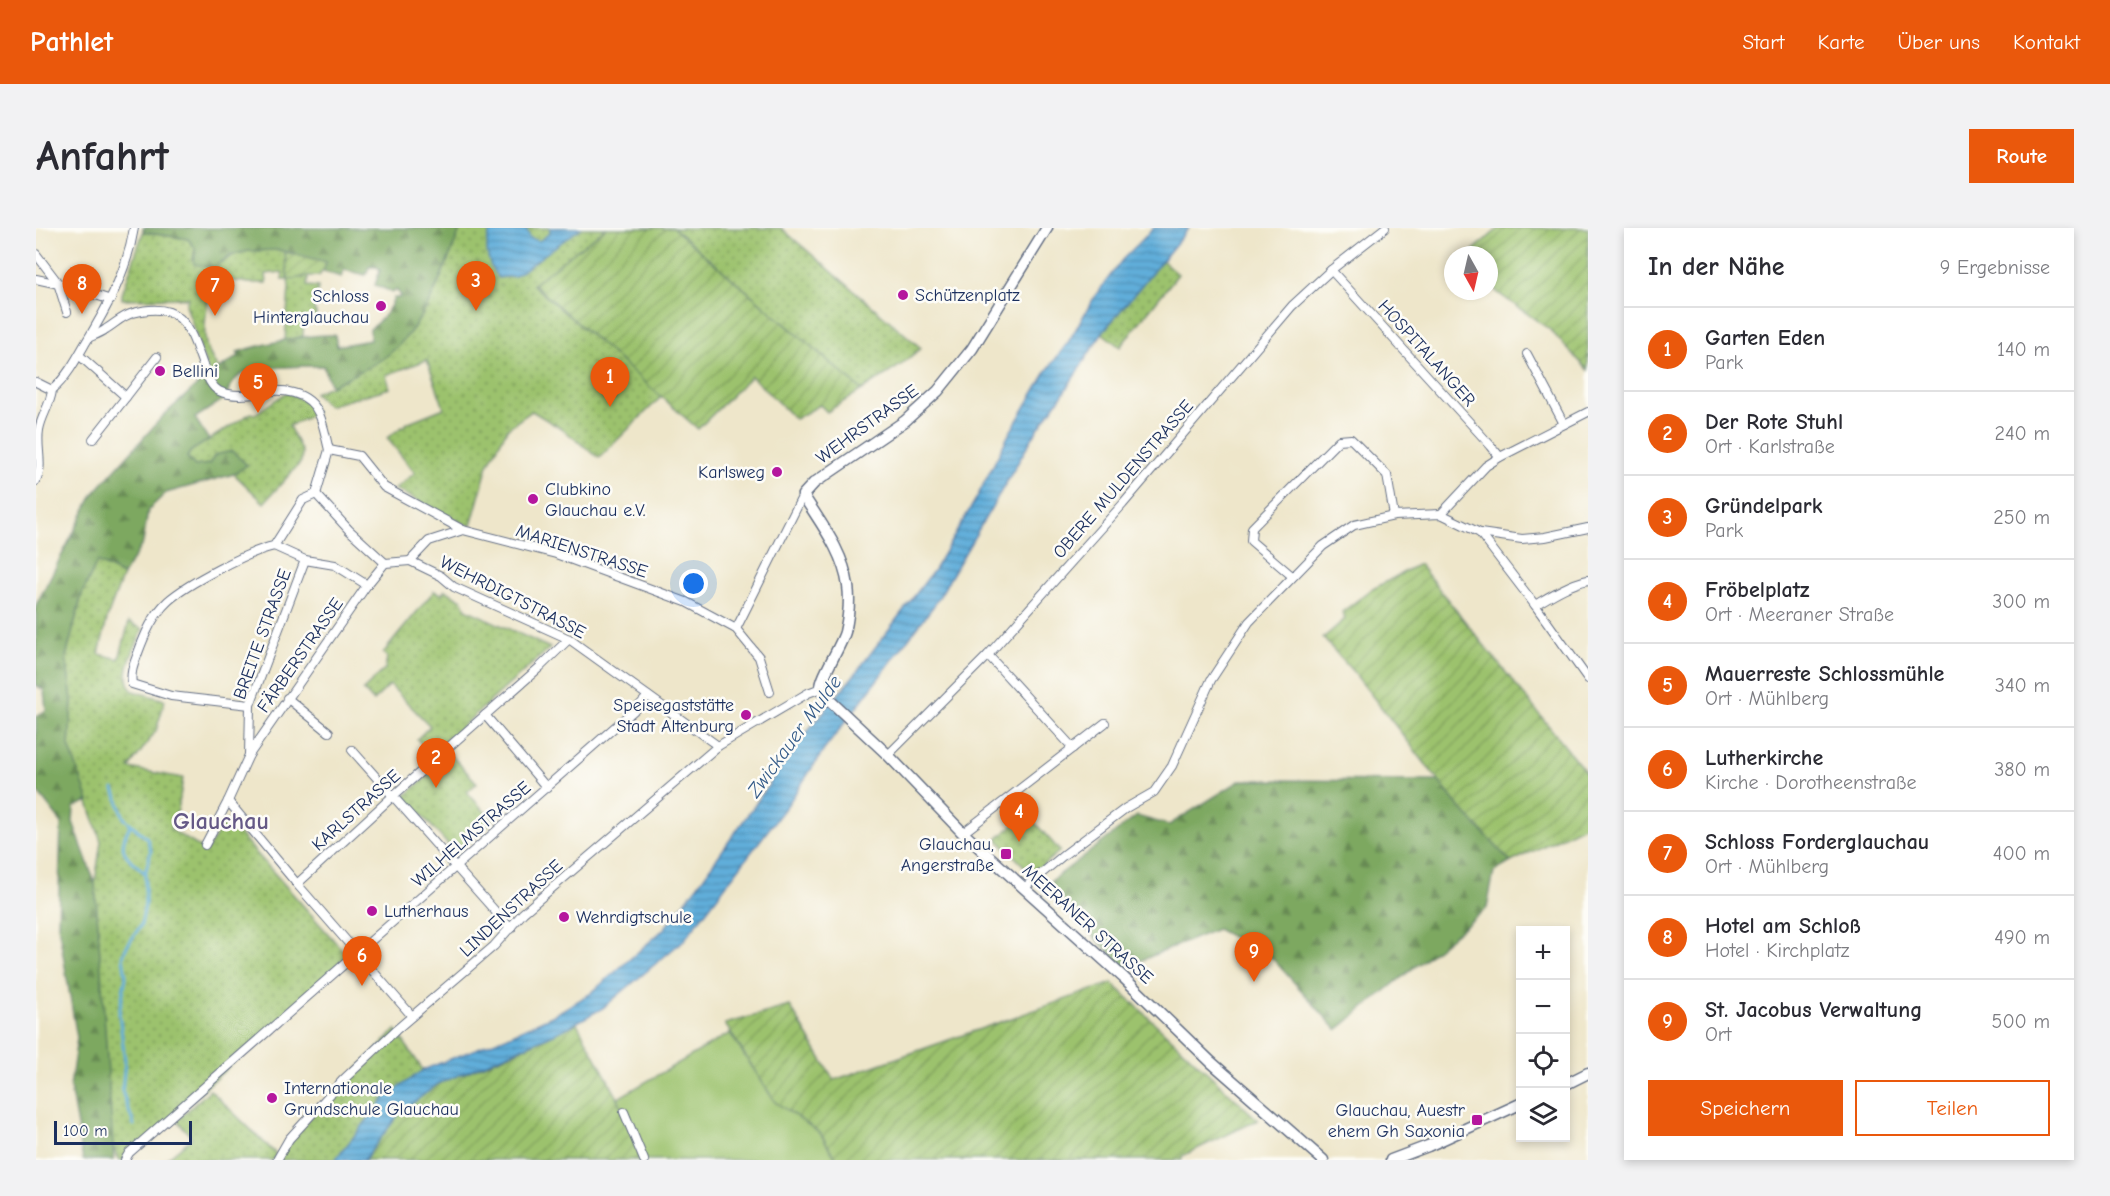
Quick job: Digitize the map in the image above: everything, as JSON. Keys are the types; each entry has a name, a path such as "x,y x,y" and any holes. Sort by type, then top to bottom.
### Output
{"street":[{"name":"WEHRSTRASSE","path":"736,629 803,495 814,483 905,421 938,391 972,349 1047,228"},
{"name":"OBERE MULDENSTRASSE","path":"888,755 988,655 1123,504 1292,306 1331,270 1385,228"},
{"path":"36,481 40,470 38,446 41,423 52,390 79,355 111,300 128,259 134,229"},
{"path":"36,254 58,283 67,312"},
{"name":"HOSPITALANGER","path":"1331,270 1500,457"},
{"path":"36,279 58,283 111,300"},
{"path":"90,337 106,330 120,318 135,312 154,310 172,312 182,319 191,333 207,377 214,387 227,393 249,395 286,390 309,400 319,413 329,450 316,494 303,500 274,546"},
{"path":"1527,354 1564,424"},
{"path":"79,355 126,397"},
{"path":"93,439 157,357"},
{"path":"36,382 52,390"},
{"path":"1441,514 1486,466 1588,412"},
{"path":"1292,576 1251,541 1252,528 1339,440 1351,439 1387,474 1394,516"},
{"name":"MARIENSTRASSE","path":"329,450 358,456 384,487 463,530 556,554 686,602 736,629 759,657 770,692"},
{"path":"316,494 349,531 385,563 410,561 429,541 463,530"},
{"path":"803,495 842,560 848,588 845,633 822,682 823,692"},
{"path":"1024,888 1126,808 1154,792 1172,766 1210,680 1249,622 1323,546 1354,525 1394,516 1441,514 1480,534 1522,539 1545,537 1588,528"},
{"path":"1480,534 1588,679"},
{"path":"250,705 171,696 132,684 130,675 148,628 167,602 198,581 254,552 274,546 305,560 335,565 367,585"},
{"name":"BREITE STRASSE","path":"249,755 250,705 305,560"},
{"name":"WEHRDIGTSTRASSE","path":"410,561 441,576 454,587 569,639 718,746"},
{"name":"FÄRBERSTRASSE","path":"205,844 249,755 367,585 385,563"},
{"path":"1535,605 1578,582 1588,580"},
{"name":"KARLSTRASSE","path":"297,884 569,639"},
{"path":"988,655 1073,748"},
{"name":"MEERANER STRASSE","path":"823,692 963,833 1124,978 1315,1157 1323,1160"},
{"name":"LINDENSTRASSE","path":"277,1160 289,1139 343,1080 412,1016 494,946 523,913 718,746 808,693 823,692"},
{"name":"WILHELMSTRASSE","path":"125,1160 129,1153 547,788 648,696"},
{"path":"287,698 329,732"},
{"path":"485,715 547,788"},
{"path":"963,833 1105,723"},
{"path":"352,750 511,929"},
{"path":"228,801 412,1016"},
{"path":"1570,1082 1588,1073"},
{"path":"1391,1160 1516,1106"},
{"path":"624,1112 644,1160"}],"green space":[{"path":"143,228 461,228 423,313 402,342 381,360 331,386 323,366 281,367 248,372 234,381 227,397 195,418 209,440 191,451 187,457 195,466 209,464 215,455 232,451 247,465 234,474 166,493 148,510 143,543 123,575 97,562 82,594 66,657 72,700 69,746 89,801 74,807 73,822 95,883 114,1160 83,1160 70,1087 77,1038 58,925 61,822 36,790 36,717 46,710 44,690 36,685 36,606 94,493 163,416 206,377 239,356 237,352 274,342 323,335 335,335 337,346 370,340 370,329 384,315 394,298 399,298 401,295 396,290 392,292 375,285 380,270 377,267 369,267 366,275 344,270 341,277 322,271 326,262 279,250 249,251 231,255 213,268 194,264 195,248 188,239 143,232"},
{"path":"461,228 606,228 533,285 662,396 599,458 565,431 532,411 508,428 488,465 471,526 395,489 415,473 387,438 409,422 444,408 427,360 386,375 390,388 328,406 314,393 370,364 408,334 430,302"},
{"path":"606,228 673,228 862,390 827,412 820,405 795,419 751,376 698,429 533,284"},
{"path":"673,228 781,228 921,348 901,365 862,390"},
{"path":"1499,228 1588,228 1588,370 1550,330 1498,293 1498,246 1478,246"},
{"path":"143,232 188,239 195,248 193,260 223,262 236,254 249,251 279,250 285,252 288,279 308,276 307,286 318,287 317,306 314,308 316,318 304,318 303,336 285,341 289,287 288,280 283,280 282,272 266,274 267,283 213,278 206,311 205,336 208,351 218,369 209,375 186,305 188,298 122,299"},
{"path":"285,252 326,262 324,269 319,276 288,280"},
{"path":"1162,260 1178,274 1120,347 1102,333"},
{"path":"287,392 308,403 316,413 289,426 302,452 301,462 264,503 234,474 247,465 195,466 187,457 191,451 251,413 255,414"},
{"path":"97,562 123,575 108,615 99,654 119,659 129,622 143,629 128,669 129,685 133,691 165,700 156,731 129,768 183,778 178,810 170,829 206,851 227,820 347,955 261,1038 125,1160 120,1160 111,1139 95,883 101,841 69,747 72,700 66,657 82,594"},
{"path":"1419,564 1588,775 1588,824 1511,862 1456,803 1355,674 1323,638 1345,619 1342,612 1371,590"},
{"path":"445,590 462,600 466,609 550,648 431,754 417,739 430,726 390,685 373,701 363,690 385,669 387,657 383,653 434,591 442,594"},
{"path":"451,755 477,783 467,792 493,821 456,854 405,796"},
{"path":"1241,780 1439,781 1456,803 1511,862 1494,872 1487,908 1337,1030 1272,958 1217,929 1125,967 1043,887 1137,816 1169,825"},
{"path":"1027,814 1060,851 1032,874 997,839"},
{"path":"1112,983 1258,1120 1182,1156 1182,1160 837,1160 820,1133 775,1102 725,1024 790,1006 834,1080"},
{"path":"577,1023 618,1098 644,1160 364,1160 399,1114 438,1084"},
{"path":"396,1030 423,1070 385,1098 335,1160 277,1160 289,1139"},
{"path":"730,1033 775,1102 820,1133 837,1160 644,1160 618,1098"},
{"path":"210,1090 276,1154 273,1160 165,1160 192,1138 177,1120"}],"water":[{"path":"492,228 526,228 530,238 539,241 550,233 550,228 581,228 515,276 498,278 491,267 487,247"},
{"path":"1154,228 1189,228 1102,333 1037,430 935,604 824,750 788,804 685,939 603,1008 563,1030 438,1084 399,1114 364,1160 335,1160 385,1098 423,1070 506,1037 552,1016 590,994 664,929 802,738 855,674 934,570 1046,372 1069,341 1095,296 1122,260"}],"waterway":[{"path":"114,789 124,818 147,838 151,851 145,874 145,905 141,925 123,957 126,977 119,1013 125,1061 122,1091 134,1125"},
{"path":"131,824 123,847 128,857 145,873"}],"place":[{"name":"Schützenplatz","path":"903,295"},
{"name":"Schloss Hinterglauchau","path":"381,306"},
{"name":"Gründelpark","path":"476,311"},
{"name":"Hotel am Schloß","path":"82,314"},
{"name":"Schloss Forderglauchau","path":"215,316"},
{"name":"Bellini","path":"160,371"},
{"name":"Garten Eden","path":"610,407"},
{"name":"Mauerreste Schlossmühle","path":"258,413"},
{"name":"Karlsweg","path":"777,472"},
{"name":"Clubkino Glauchau e.V.","path":"533,499"},
{"name":"Speisegaststätte Stadt Altenburg","path":"746,715"},
{"name":"Der Rote Stuhl","path":"436,788"},
{"name":"Fröbelplatz","path":"1019,842"},
{"name":"Glauchau, Angerstraße","path":"1006,854"},
{"name":"Lutherhaus","path":"372,911"},
{"name":"Wehrdigtschule","path":"564,917"},
{"name":"St. Jacobus Verwaltung","path":"1254,982"},
{"name":"Lutherkirche","path":"362,986"},
{"name":"Internationale Grundschule Glauchau","path":"272,1098"},
{"name":"Glauchau, Auestr ehem Gh Saxonia","path":"1477,1120"}],"district":[{"name":"Glauchau","path":"221,821"}],"water label":[{"name":"Zwickauer Mulde","path":"794,736"}]}
